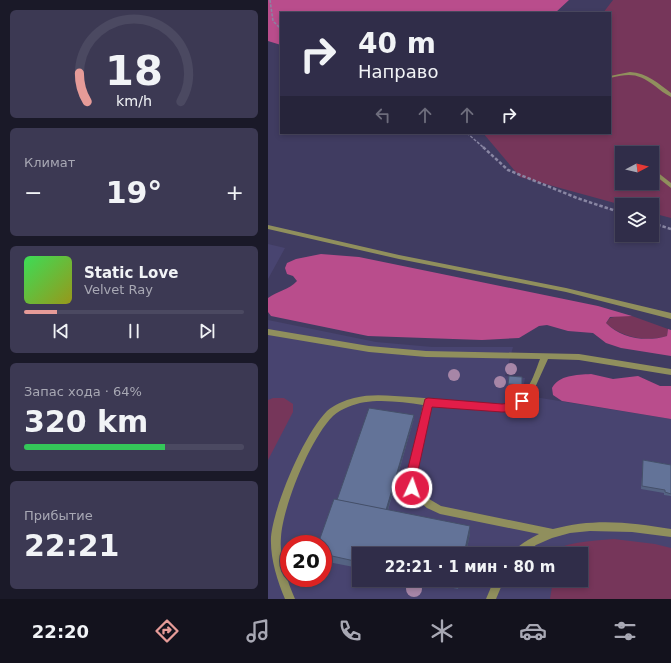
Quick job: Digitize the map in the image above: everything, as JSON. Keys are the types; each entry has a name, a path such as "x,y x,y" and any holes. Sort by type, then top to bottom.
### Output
{"lane":[{"path":"611,77 627,72 638,73 671,95"},
{"path":"659,176 671,186"},
{"path":"268,227 399,258 573,292 671,316"},
{"path":"268,332 343,346 393,352 579,357 671,372"},
{"path":"290,599 278,560 276,537 286,494 319,427 341,406 354,401 377,398 502,408 513,407 522,401 532,387 545,357"},
{"path":"428,402 410,480 412,488 418,496 427,504 440,510 554,533"},
{"path":"525,547 538,538 554,533 604,525 632,526 671,533"},
{"path":"491,599 496,587"}],"path":[{"path":"270,0 273,22 280,28"},
{"path":"468,134 508,170 577,198 615,211"},
{"path":"659,225 671,229"}],"shaded area":[{"path":"268,0 569,0 556,12 280,12 280,45 268,41"},
{"path":"613,0 671,0 671,218 659,215 659,198 615,198 615,203 520,177 484,134 611,134 611,12 604,12"},
{"path":"268,244 285,248 268,279"},
{"path":"321,254 359,257 598,306 632,316 610,317 606,323 619,333 627,336 643,339 659,338 667,336 668,329 671,330 671,356 621,348 606,343 593,333 568,331 547,325 539,326 519,338 482,340 368,336 271,316 268,312 268,298 297,281 293,276 287,274 285,268 287,263 296,259"},
{"path":"618,316 632,316 668,329 667,336 651,339 635,337 619,332 606,323 610,318"},
{"path":"268,320 376,342 432,347 513,347 505,376 525,378 522,395 671,419 671,599 268,599"},
{"path":"591,374 613,379 638,376 660,386 671,386 671,419 562,401 553,395 552,388 559,380 568,376"},
{"path":"273,398 284,398 293,404 293,412 268,460 268,400"},
{"path":"614,539 655,544 671,548 671,599 550,599 552,587 588,587 588,547 561,547 587,541"}],"building":[{"path":"509,376 522,377 522,385 508,384"},
{"path":"369,408 414,415 386,510 337,500"},
{"path":"643,460 671,465 671,494 665,492 665,490 642,486"},
{"path":"334,499 470,526 466,547 352,547 352,560 332,556 332,535 321,535"}],"route":[{"path":"412,488 410,480 428,402 502,408 513,407 522,401"}]}
